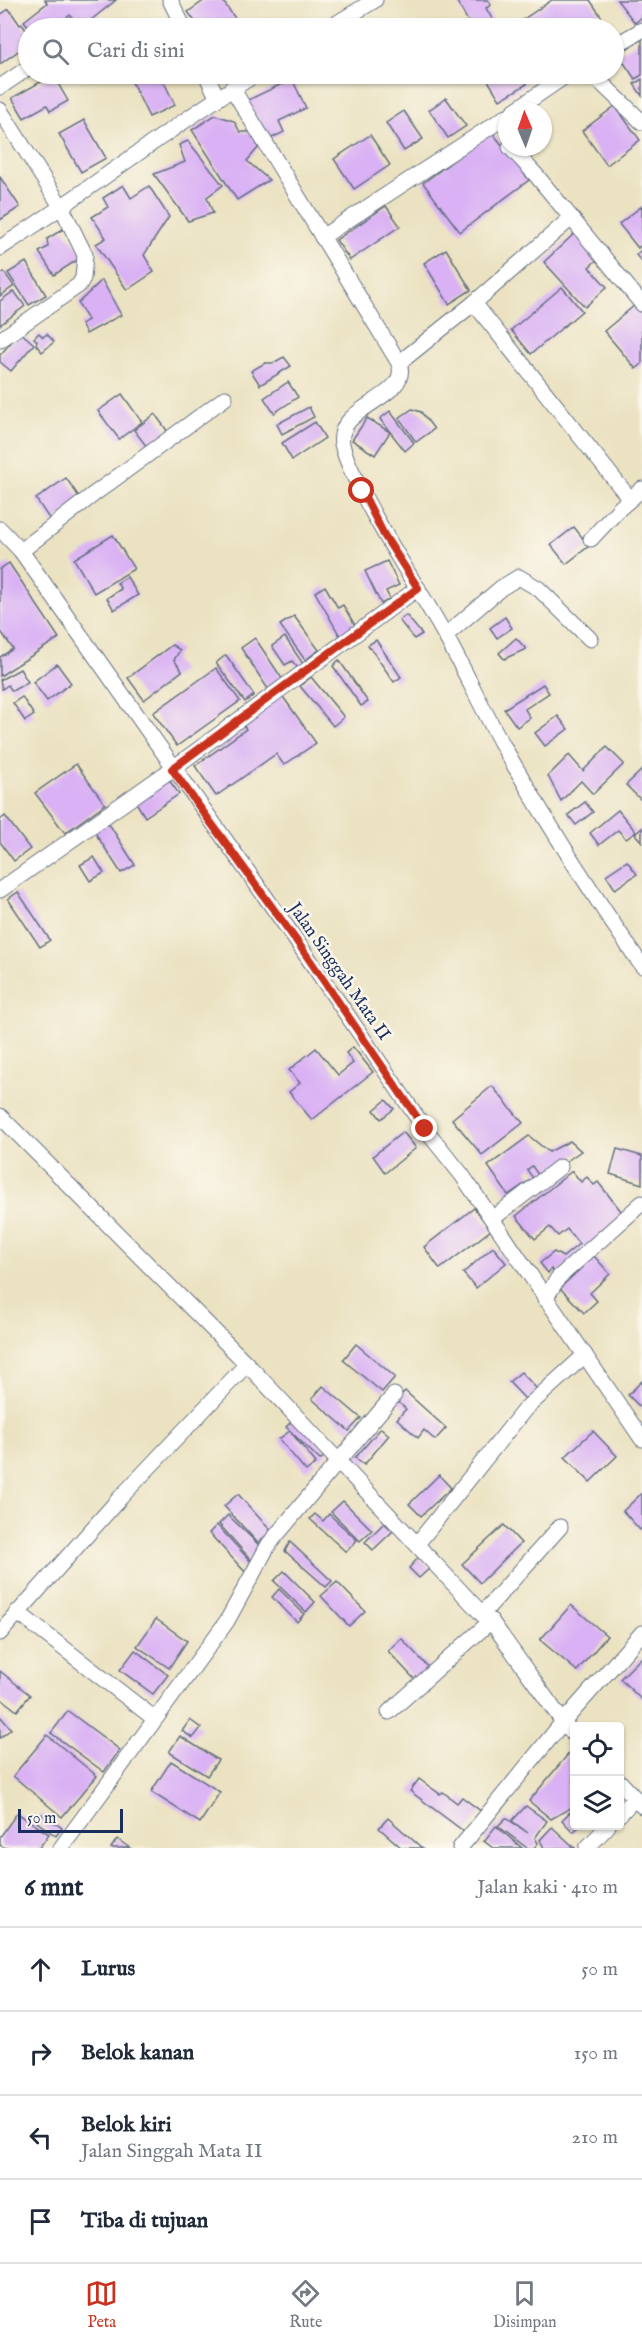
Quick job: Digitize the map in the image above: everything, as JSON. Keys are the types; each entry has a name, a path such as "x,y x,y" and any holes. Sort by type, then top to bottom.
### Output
{"street":[{"path":"170,0 179,18"},
{"path":"345,18 375,0"},
{"path":"624,40 642,30"},
{"path":"0,87 18,75"},
{"path":"211,84 217,97"},
{"path":"0,248 62,208 217,97 239,84"},
{"path":"527,102 553,84"},
{"path":"602,84 642,122"},
{"path":"232,88 402,371 400,380 348,422 342,433 342,443 347,460 411,593 446,635 501,742 555,834 642,966"},
{"path":"0,110 62,208 85,255 83,278 79,285 0,340"},
{"path":"322,237 498,122"},
{"path":"491,127 498,134"},
{"path":"518,156 642,304"},
{"path":"399,363 474,303 570,219"},
{"path":"474,303 630,499"},
{"path":"21,551 94,494 225,398"},
{"path":"591,539 642,489"},
{"name":"Jalan Singgah Mata II","path":"0,529 21,551 172,769 298,943 425,1129 492,1219 642,1439"},
{"path":"446,635 501,588 519,577 539,589 590,639"},
{"path":"0,890 172,769 411,593"},
{"path":"0,1116 247,1364 487,1617 570,1731"},
{"path":"492,1219 560,1167"},
{"path":"545,1299 558,1278 642,1203"},
{"path":"417,1544 525,1409 585,1355"},
{"path":"0,1633 119,1499 247,1364"},
{"path":"61,1848 227,1621 269,1544 394,1395"},
{"path":"389,1713 487,1617 560,1527"},
{"path":"17,1612 155,1719"},
{"path":"460,1848 562,1722 642,1634"},
{"path":"624,1786 638,1802 624,1811"},
{"path":"587,1848 604,1830"}],"building":[{"path":"45,0 116,0 94,18 73,18 70,15 66,18 28,18 47,3"},
{"path":"205,0 222,0 235,18 192,18 188,12"},
{"path":"456,0 488,0 491,5 486,8 492,18 466,18"},
{"path":"552,0 590,0 602,18 525,18"},
{"path":"617,0 642,0 642,17 635,23"},
{"path":"9,9 18,22 18,51 0,64 0,15"},
{"path":"642,39 642,75 635,79 624,63 624,50"},
{"path":"642,79 642,96 634,84"},
{"path":"37,84 58,84 68,101 50,111 47,105 24,118 12,98"},
{"path":"133,84 165,84 175,105 149,117"},
{"path":"282,84 294,84 306,108 279,121 284,132 268,140 248,100"},
{"path":"490,84 527,84 500,100"},
{"path":"446,98 466,126 448,138 429,110"},
{"path":"615,106 640,140 607,165 582,131"},
{"path":"404,111 423,139 404,151 386,123"},
{"path":"215,115 234,121 240,132 253,132 258,148 247,161 269,180 237,200 192,130"},
{"path":"84,120 106,158 81,172 59,134"},
{"path":"492,132 498,140 498,156 510,156 529,180 460,232 423,183"},
{"path":"370,135 390,165 354,189 334,159"},
{"path":"188,141 223,185 207,197 213,213 188,221 154,174 185,162 179,145"},
{"path":"0,177 20,207 0,220"},
{"path":"123,185 131,198 149,186 169,217 144,255 154,272 127,290 96,244 106,238 92,217 108,207 103,198"},
{"path":"386,206 400,226 350,260 336,240"},
{"path":"642,206 642,244 638,248 619,224"},
{"path":"63,229 85,255 54,275 39,252 48,247 47,239"},
{"path":"576,232 600,257 589,267 607,287 585,307 544,262"},
{"path":"446,249 471,290 449,304 424,263"},
{"path":"642,249 642,262 636,255"},
{"path":"26,262 46,295 29,305 8,273"},
{"path":"4,272 14,286 0,296 0,275"},
{"path":"102,280 121,315 86,334 81,324 88,320 78,303"},
{"path":"562,287 582,311 531,354 511,330"},
{"path":"14,291 25,306 0,325 0,301"},
{"path":"635,305 642,313 642,364 636,369 604,331"},
{"path":"20,332 34,344 11,371 0,362 0,355"},
{"path":"39,333 43,337 47,334 54,342 42,352 34,338"},
{"path":"284,357 291,366 260,385 251,371 265,363 273,363"},
{"path":"288,382 298,397 274,413 264,398"},
{"path":"122,394 142,422 119,439 98,411"},
{"path":"309,407 314,417 282,434 277,424"},
{"path":"412,409 421,412 434,429 416,442 399,418"},
{"path":"390,411 414,443 405,451 380,419"},
{"path":"155,414 171,436 150,451 134,430"},
{"path":"367,418 390,432 375,455 352,440"},
{"path":"315,422 325,438 292,460 282,443"},
{"path":"66,478 82,501 52,523 36,499"},
{"path":"574,527 589,546 566,564 551,545"},
{"path":"113,535 134,569 94,593 74,559"},
{"path":"387,561 399,585 386,591 390,599 381,604 365,571"},
{"path":"9,563 59,638 0,676 0,657 13,649 0,630 0,569"},
{"path":"127,577 138,595 114,610 107,598 121,589 117,583"},
{"path":"325,586 338,608 343,605 356,627 340,636 315,592"},
{"path":"406,615 422,634 414,639 399,620"},
{"path":"294,616 319,650 305,660 280,625"},
{"path":"505,617 512,628 497,638 490,628"},
{"path":"285,637 303,664 298,668 292,661 285,665 272,646"},
{"path":"255,638 283,680 268,689 241,648"},
{"path":"516,638 526,649 504,659 499,653"},
{"path":"376,640 401,677 394,682 368,645"},
{"path":"172,645 180,650 174,660 182,671 144,700 128,678"},
{"path":"226,655 254,695 245,702 216,663"},
{"path":"339,660 368,702 361,706 333,666"},
{"path":"57,664 71,683 47,701 33,682"},
{"path":"216,668 240,701 177,746 153,713"},
{"path":"20,669 28,682 12,691 8,685 2,689 0,680"},
{"path":"311,677 344,717 333,726 300,686"},
{"path":"543,684 549,693 525,709 530,718 517,727 504,709"},
{"path":"281,694 316,743 284,765 276,754 216,796 195,766 246,729 241,722"},
{"path":"22,697 34,715 25,721 13,703"},
{"path":"558,716 568,729 545,746 535,733"},
{"path":"607,747 624,764 593,794 581,781 561,801 548,776 569,755 583,771"},
{"path":"76,764 105,804 65,833 35,793"},
{"path":"642,770 642,801 626,785"},
{"path":"167,777 179,794 145,817 134,799"},
{"path":"585,802 593,812 576,825 568,815"},
{"path":"618,810 636,832 626,839 618,830 599,845 590,833"},
{"path":"5,816 30,849 14,861 0,842 0,820"},
{"path":"106,819 135,865 121,873 92,828"},
{"path":"642,828 642,842 635,834"},
{"path":"94,857 104,873 90,881 80,865"},
{"path":"627,861 637,874 615,889 606,875"},
{"path":"18,892 50,940 40,947 8,899"},
{"path":"353,1047 373,1072 312,1120 289,1092 300,1083 289,1070 316,1048 338,1075 353,1063 346,1053"},
{"path":"492,1086 523,1123 482,1155 452,1119"},
{"path":"386,1100 394,1109 381,1119 374,1110"},
{"path":"403,1132 416,1148 385,1173 373,1156"},
{"path":"529,1136 549,1152 570,1141 581,1151 541,1179 532,1166 527,1170 533,1178 508,1195 488,1166"},
{"path":"617,1149 642,1156 642,1184 610,1174"},
{"path":"572,1171 581,1182 587,1177 594,1185 598,1182 625,1216 556,1275 551,1269 548,1273 540,1263 554,1252 563,1257 579,1244 567,1229 558,1236 550,1227 535,1239 516,1216"},
{"path":"474,1208 491,1230 440,1269 424,1247"},
{"path":"493,1247 506,1263 476,1288 463,1273"},
{"path":"594,1256 610,1274 590,1293 597,1301 584,1313 560,1288"},
{"path":"356,1344 395,1377 382,1392 343,1360"},
{"path":"521,1372 538,1390 527,1401 509,1382"},
{"path":"642,1381 642,1409 628,1395"},
{"path":"323,1386 361,1418 349,1431 312,1399"},
{"path":"405,1391 446,1428 435,1440 424,1430 418,1438 397,1419 406,1409 396,1400"},
{"path":"294,1419 328,1453 320,1460 286,1427"},
{"path":"381,1428 389,1435 364,1465 355,1458"},
{"path":"290,1431 316,1463 306,1471 279,1439"},
{"path":"593,1431 617,1456 590,1482 565,1457"},
{"path":"439,1475 451,1488 421,1516 409,1504"},
{"path":"642,1493 642,1528 640,1530 623,1511"},
{"path":"238,1494 271,1531 258,1543 224,1506"},
{"path":"343,1501 372,1530 360,1541 331,1512"},
{"path":"315,1514 323,1521 329,1514 357,1540 346,1552 310,1519"},
{"path":"228,1515 260,1546 253,1562 219,1524"},
{"path":"384,1523 393,1531 373,1550 365,1542"},
{"path":"217,1525 253,1564 247,1574 209,1533"},
{"path":"504,1525 521,1543 480,1583 462,1564"},
{"path":"290,1542 332,1581 326,1587 285,1551"},
{"path":"419,1557 430,1568 419,1578 409,1568"},
{"path":"284,1571 315,1602 306,1612 274,1581"},
{"path":"337,1582 365,1611 349,1626 321,1596"},
{"path":"279,1589 304,1614 297,1622 272,1597"},
{"path":"571,1605 607,1636 577,1671 540,1640"},
{"path":"156,1619 187,1641 169,1668 137,1646"},
{"path":"401,1638 431,1670 418,1683 388,1651"},
{"path":"135,1650 168,1675 153,1694 120,1670"},
{"path":"642,1657 642,1700 620,1679"},
{"path":"0,1671 30,1695 17,1711 0,1698"},
{"path":"68,1711 120,1750 104,1772 51,1733"},
{"path":"0,1716 11,1729 0,1738"},
{"path":"190,1720 201,1728 193,1738 182,1731"},
{"path":"47,1735 97,1776 62,1817 13,1776"},
{"path":"180,1736 218,1760 207,1776 169,1752"},
{"path":"570,1752 570,1808 551,1819 529,1801"},
{"path":"171,1761 220,1792 200,1823 151,1792"},
{"path":"419,1779 440,1794 443,1792 457,1803 462,1797 482,1812 466,1833 410,1791"},
{"path":"526,1806 547,1821 535,1838 538,1843 534,1848 527,1848 498,1826 506,1818 528,1833 512,1821"},
{"path":"570,1812 570,1829 562,1820"},
{"path":"17,1813 49,1834 39,1848 5,1848 0,1845 0,1837"},
{"path":"42,1814 62,1828 56,1836 37,1822"},
{"path":"388,1818 422,1848 402,1848 379,1828"},
{"path":"496,1826 522,1848 493,1848 484,1841"},
{"path":"552,1827 575,1848 544,1848 540,1840"},
{"path":"117,1839 130,1848 111,1848"}],"route":[{"path":"362,491 384,535 418,588 172,769 298,943 425,1129"}]}
